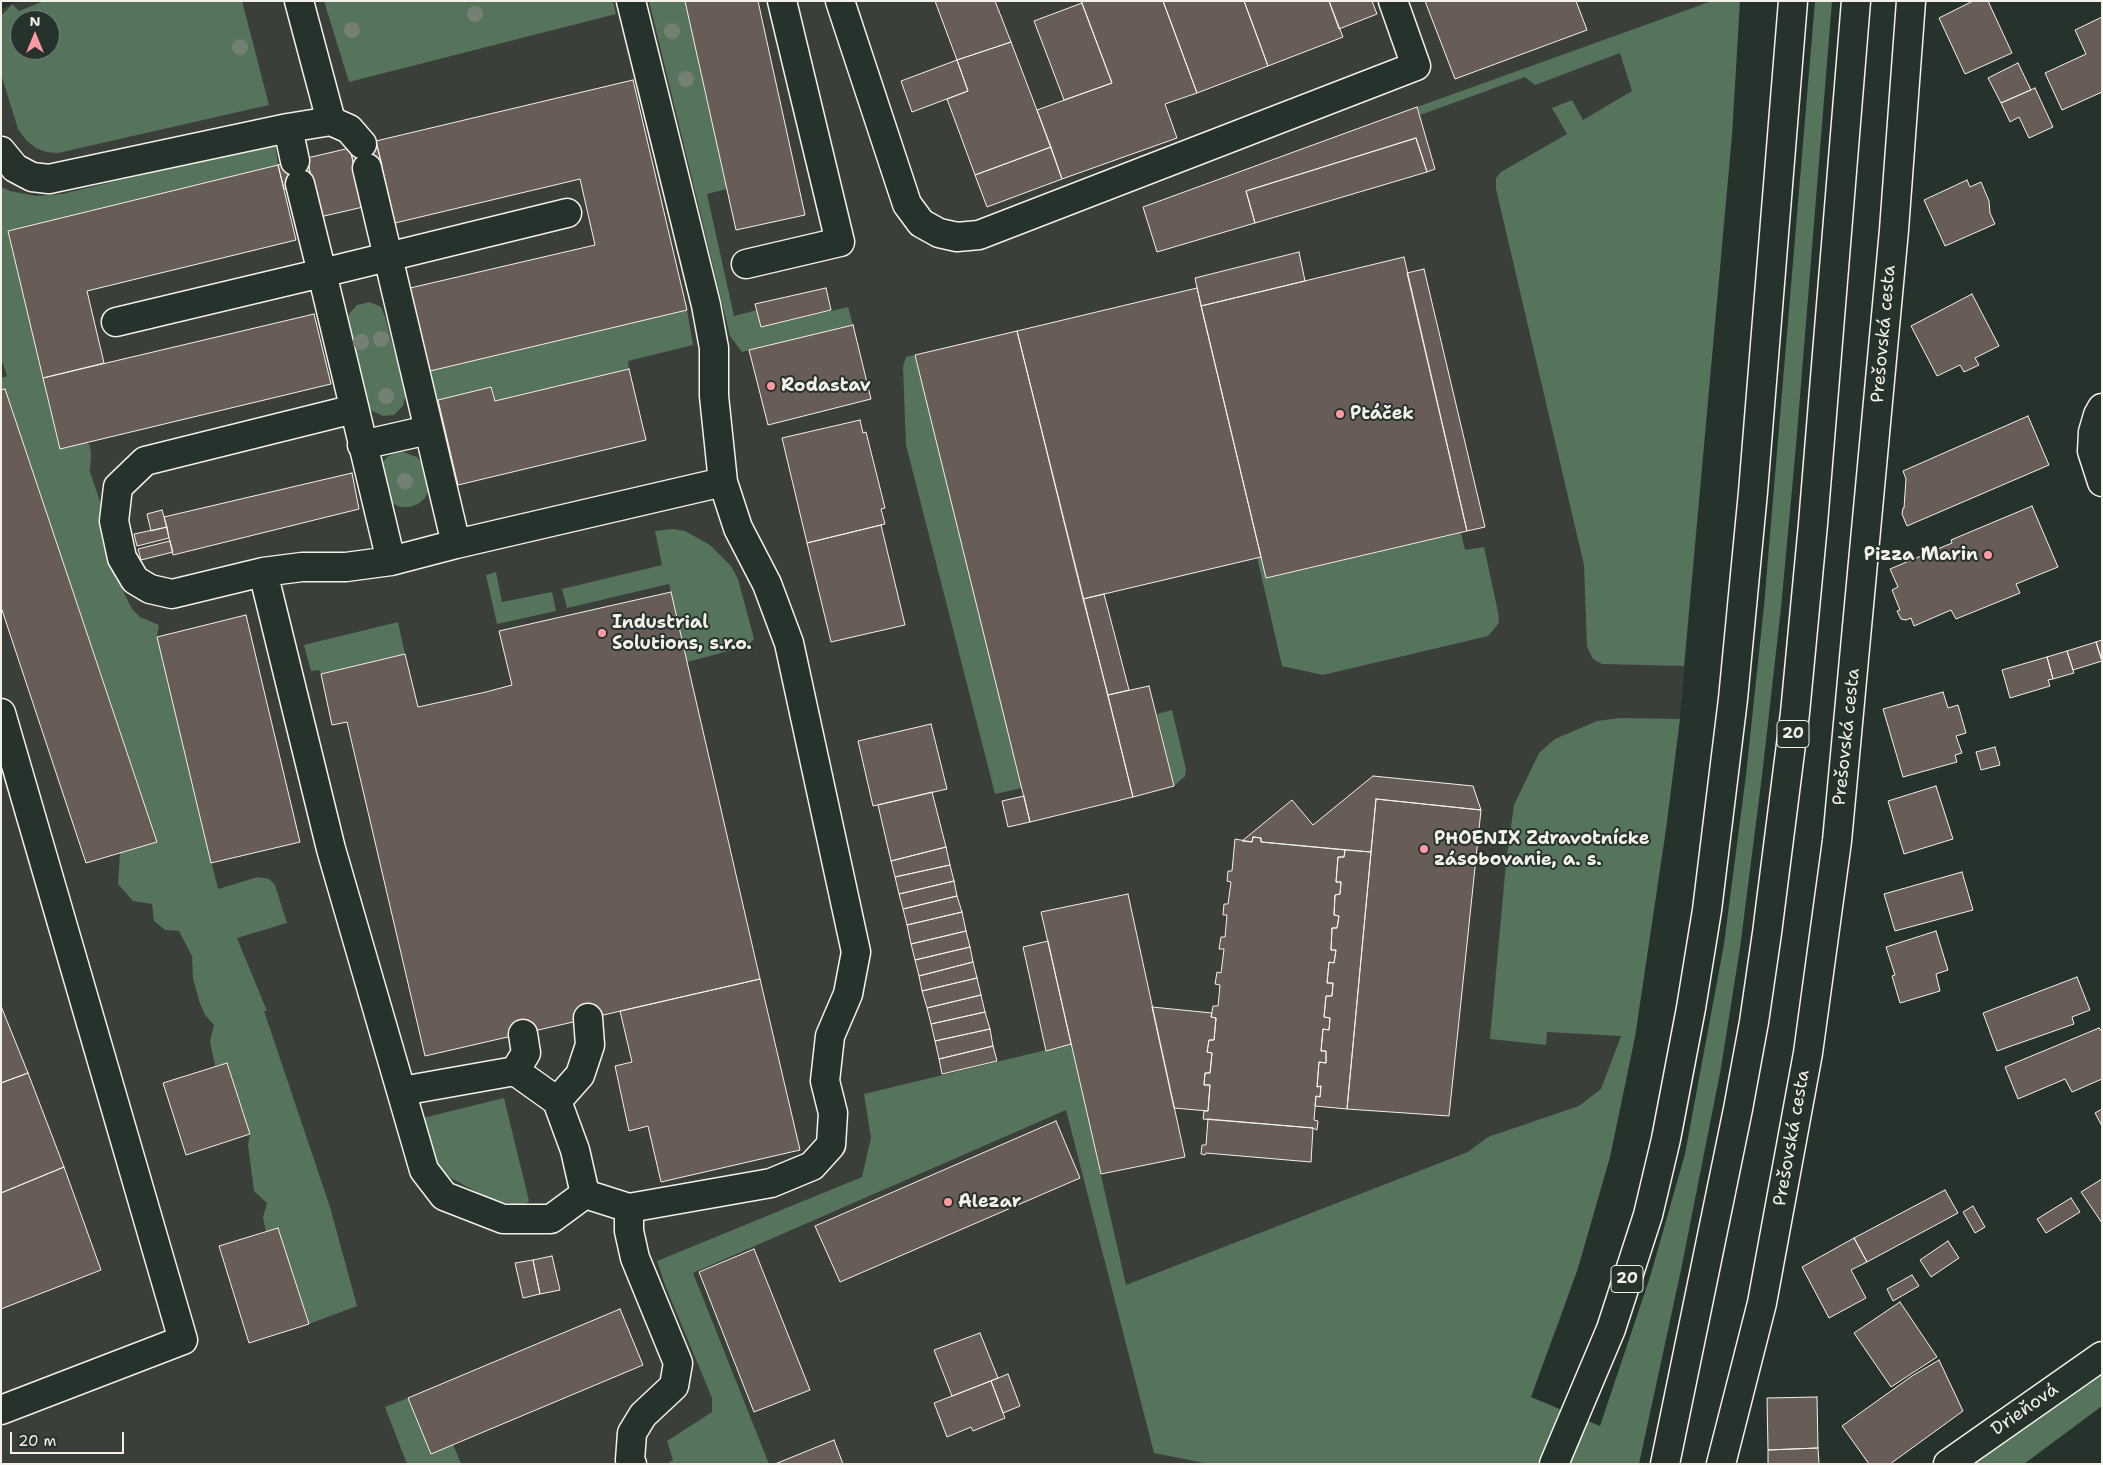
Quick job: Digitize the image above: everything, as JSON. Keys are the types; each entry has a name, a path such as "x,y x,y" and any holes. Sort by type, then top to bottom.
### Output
{"main road":[{"path":"299,1 331,121"},
{"path":"585,1194 629,1208 771,1183 812,1166 831,1145 833,1113 825,1081 830,1036 848,994 856,952 789,643 767,584 738,528 723,482 714,396 714,348 706,305 631,1"},
{"path":"746,264 840,242 782,1"},
{"path":"840,1 907,204 921,223 940,234 957,237 979,235 1416,66 1393,1"},
{"name":"20","path":"1554,1464 1611,1329 1648,1215 1666,1139 1691,1008 1707,910 1732,708 1794,1"},
{"name":"20","path":"1665,1461 1708,1262 1752,1032 1774,886 1795,713 1812,534 1856,1"},
{"name":"Prešovská cesta","path":"1721,1464 1762,1303 1808,1053 1837,840 1894,230 1910,1"},
{"path":"1,151 15,168 32,177 49,178 288,128 331,121 349,129 364,156 456,544"},
{"path":"288,128 362,446 391,561"},
{"path":"116,322 567,213"},
{"path":"2102,408 2093,432 2092,450 2102,482"},
{"path":"354,409 144,461 118,487 114,521 122,558 135,580 150,589 172,594 263,572 302,567 346,567 391,561 723,482"},
{"path":"362,446 428,430"},
{"path":"263,572 331,849 424,1170 444,1196 503,1219 551,1218 585,1194"},
{"path":"1,712 183,1340 1,1410"},
{"path":"557,1100 580,1075 590,1045 588,1018"},
{"path":"515,1071 526,1053 523,1034"},
{"path":"402,1091 515,1071 557,1100 575,1150 585,1194"},
{"path":"629,1208 629,1231 635,1258 678,1363 674,1386 643,1415 632,1433 630,1460 632,1464"},
{"name":"Drieňová","path":"1948,1464 2102,1356"}],"shaded area":[{"path":"19,1 1740,1 1732,135 1680,717 1666,829 1635,1037 1610,1157 1578,1268 1559,1323 1502,1464 1,1464 1,9"}],"green space":[{"path":"44,1 242,1 269,105 58,153 46,152 36,148 26,140 18,129 1,74 1,16 12,4 18,10 10,10 10,60 60,60 60,10 22,10"},
{"path":"324,1 613,1 616,14 349,82"},
{"path":"649,1 685,1 727,189 707,194 734,316 757,310 761,327 848,307 853,325 742,352 730,336"},
{"path":"1712,1 1740,1 1732,135 1684,666 1602,664 1593,659 1587,647 1584,565 1496,189 1496,178 1501,172 1567,134 1552,108 1572,100 1583,120 1632,91 1620,53 1535,85 1525,77 1420,115 1417,107"},
{"path":"1815,1 1832,1 1796,446 1781,608 1762,776 1740,948 1721,1068 1681,1270 1639,1464 1209,1464 1154,1453 1066,1110 693,1273 769,1464 666,1464 673,1460 667,1441 712,1412 712,1398 665,1285 657,1261 862,1177 871,1138 864,1094 1071,1044 1126,1285 1468,1152 1488,1137 1579,1106 1601,1089 1621,1036 1547,1032 1546,1045 1490,1039 1506,863 1514,805 1539,753 1555,739 1597,721 1620,718 1680,719 1666,829 1635,1037 1610,1157 1578,1268 1531,1397 1600,1426 1650,1277 1685,1154 1724,944 1746,775 1764,606"},
{"path":"275,143 278,165 8,231 60,448 86,442 90,445 90,472 102,507 116,574 132,609 140,617 159,625 157,637 218,889 258,877 269,879 275,885 287,923 237,938 267,1011 264,1011 330,1207 357,1306 309,1324 278,1228 266,1232 263,1217 267,1203 254,1191 248,1145 250,1134 227,1063 215,1066 210,1041 214,1025 205,1015 199,1001 193,978 192,956 179,931 165,930 154,921 152,904 133,901 118,884 120,853 157,841 5,389 1,390 1,378 7,376 1,358 1,187 10,191 36,196 62,194"},
{"path":"370,302 381,307 385,317 406,394 403,406 394,415 383,416 372,411 363,398 346,326 349,314 357,305"},
{"path":"687,310 693,345 628,361 629,369 495,401 491,387 438,400 430,371"},
{"path":"915,355 1022,788 995,794 906,445 903,367 906,357"},
{"path":"403,452 417,457 423,465 428,480 428,492 425,498 418,504 410,507 400,507 392,503 387,497 381,473 382,464 387,457"},
{"path":"673,529 685,531 710,545 731,566 738,579 754,639 747,646 687,662 669,584 567,608 562,589 662,565 655,531"},
{"path":"1461,533 1465,550 1484,547 1499,623 1488,636 1323,675 1282,666 1257,557 1261,557 1267,578"},
{"path":"496,572 502,602 552,592 556,611 497,624 486,575"},
{"path":"398,622 405,654 321,674 319,670 311,671 304,645"},
{"path":"1172,710 1186,769 1185,776 1174,786 1157,714"},
{"path":"504,1098 529,1201 522,1207 488,1198 438,1171 423,1118"},
{"path":"2102,1368 2102,1406 2024,1464 1965,1464"},
{"path":"408,1398 431,1454 453,1444 461,1464 407,1464 385,1407"}],"building":[{"path":"685,1 758,1 805,215 736,230"},
{"path":"935,1 995,1 1011,42 957,60"},
{"path":"1081,1 1163,1 1197,93 1165,104 1177,138 1062,179 1037,110 1112,83"},
{"path":"1163,1 1244,1 1268,66 1197,93"},
{"path":"1244,1 1329,1 1343,37 1268,66"},
{"path":"1329,1 1372,1 1377,14 1339,29"},
{"path":"1425,1 1576,1 1587,30 1455,79"},
{"path":"1973,1 1988,1 2012,53 1965,74 1939,18"},
{"path":"1082,3 1112,83 1064,100 1034,21"},
{"path":"2102,17 2102,92 2062,110 2045,73 2086,54 2075,30"},
{"path":"1011,42 1051,147 975,175 947,99 968,91 957,60"},
{"path":"957,60 968,91 912,112 901,81"},
{"path":"2018,63 2031,90 2001,103 1988,78"},
{"path":"633,80 687,310 430,371 410,288 595,245 580,179 395,223 376,141"},
{"path":"2035,88 2053,127 2029,138 2019,117 2010,122 2001,103"},
{"path":"1417,107 1435,169 1427,172 1416,138 1246,191 1255,223 1157,252 1143,207"},
{"path":"1416,138 1427,172 1255,223 1246,191"},
{"path":"376,141 382,165 355,171 350,148"},
{"path":"1051,147 1062,179 987,207 975,175"},
{"path":"350,148 363,207 320,217 307,158"},
{"path":"307,158 312,182 284,189 278,165"},
{"path":"278,165 296,240 87,291 104,363 43,378 8,231"},
{"path":"1967,180 1970,187 1981,182 1989,201 1990,213 1995,224 1945,246 1924,200"},
{"path":"1299,252 1305,281 1201,306 1195,278"},
{"path":"1404,257 1467,531 1266,578 1201,306"},
{"path":"1424,269 1485,527 1467,531 1407,273"},
{"path":"826,288 831,310 761,327 755,304"},
{"path":"1197,288 1261,557 1083,599 1017,331"},
{"path":"1972,294 1999,346 1975,358 1979,365 1964,372 1960,365 1937,376 1911,326"},
{"path":"314,314 331,384 60,449 43,378"},
{"path":"853,325 871,399 768,425 749,350"},
{"path":"1017,331 1133,797 1030,822 915,355"},
{"path":"629,369 646,440 458,485 438,400 491,387 495,401"},
{"path":"5,389 157,842 86,863 1,607 1,390"},
{"path":"2028,416 2049,465 1907,526 1902,514 1906,479 1903,471"},
{"path":"860,420 863,433 866,432 885,508 881,509 885,524 807,543 782,438"},
{"path":"352,473 359,509 173,555 164,517"},
{"name":"Pizza Marin","path":"2032,506 2058,567 2016,584 2020,593 1956,619 1951,610 1914,626 1911,618 1901,619 1897,611 1900,610 1892,590 1898,587 1890,569 1952,543 1951,540"},
{"path":"162,510 167,527 151,531 147,514"},
{"path":"881,525 905,625 831,642 807,543"},
{"path":"167,527 169,538 137,546 134,534"},
{"path":"170,541 173,552 141,560 138,549"},
{"path":"671,592 760,979 425,1056 347,722 332,725 321,674 405,654 418,707 486,692 512,685 499,631"},
{"path":"1104,594 1129,690 1108,695 1083,599"},
{"path":"246,615 300,842 211,863 157,637"},
{"path":"2102,640 2102,661 2096,642"},
{"path":"2096,642 2102,661 2073,670 2067,651"},
{"path":"2067,651 2074,673 2053,679 2047,657"},
{"path":"2047,657 2053,679 2048,680 2050,686 2010,698 2002,670"},
{"path":"1149,686 1174,786 1133,797 1108,695"},
{"path":"1943,692 1948,708 1958,705 1966,733 1956,736 1962,753 1955,755 1957,762 1903,777 1883,709"},
{"path":"931,724 947,789 873,806 858,741"},
{"path":"1995,747 2000,765 1981,770 1976,752"},
{"path":"1373,776 1473,786 1481,810 1376,799 1371,852 1261,842 1261,838 1253,837 1252,842 1242,841 1292,800 1313,825"},
{"path":"1936,786 1953,839 1904,854 1888,801"},
{"path":"932,792 946,847 891,861 878,805"},
{"path":"1024,796 1030,822 1008,827 1002,801"},
{"path":"1376,799 1481,810 1449,1116 1347,1109"},
{"path":"1253,837 1261,838 1261,842 1345,850 1344,857 1338,857 1336,882 1341,882 1340,894 1335,895 1334,915 1339,916 1337,928 1332,928 1331,950 1336,950 1334,963 1329,962 1327,983 1333,983 1332,996 1326,996 1324,1017 1330,1018 1329,1030 1323,1029 1321,1051 1326,1051 1326,1063 1319,1062 1317,1087 1321,1086 1320,1097 1316,1096 1314,1120 1318,1121 1317,1130 1313,1128 1203,1119 1204,1111 1208,1111 1210,1085 1204,1085 1205,1073 1210,1073 1212,1053 1207,1052 1209,1040 1214,1040 1216,1018 1211,1017 1213,1006 1218,1006 1220,985 1215,984 1217,972 1221,973 1224,949 1219,949 1221,937 1225,937 1227,915 1223,915 1224,904 1228,904 1231,882 1227,881 1228,871 1232,871 1235,839 1252,842"},
{"path":"946,847 950,865 895,877 891,861"},
{"path":"1345,850 1371,852 1347,1109 1315,1106 1316,1096 1320,1097 1321,1086 1317,1087 1319,1062 1326,1063 1326,1051 1321,1051 1323,1029 1329,1030 1330,1018 1324,1017 1326,996 1332,996 1333,983 1327,983 1329,962 1334,963 1336,950 1331,950 1332,928 1337,928 1339,916 1334,915 1335,895 1340,894 1341,882 1336,882 1338,857 1344,857"},
{"path":"950,865 954,881 899,894 895,877"},
{"path":"1962,872 1973,910 1895,931 1884,894"},
{"path":"954,881 957,896 903,909 899,894"},
{"path":"1128,894 1185,1157 1101,1174 1041,912"},
{"path":"957,896 962,912 907,925 903,909"},
{"path":"962,912 966,931 911,944 907,925"},
{"path":"966,931 970,947 915,960 911,944"},
{"path":"1936,931 1948,970 1936,974 1940,991 1900,1003 1892,976 1895,975 1886,947"},
{"path":"1048,941 1071,1044 1046,1051 1023,947"},
{"path":"970,947 973,962 919,976 915,960"},
{"path":"973,962 977,978 922,991 919,976"},
{"path":"2077,977 2090,1010 2072,1017 2074,1024 1997,1051 1983,1013"},
{"path":"977,978 981,995 927,1008 922,991"},
{"path":"760,979 800,1150 661,1182 648,1126 629,1131 615,1066 632,1062 620,1011"},
{"path":"981,995 985,1012 931,1024 927,1008"},
{"path":"1,1006 28,1073 1,1083"},
{"path":"1152,1007 1212,1013 1211,1017 1216,1018 1214,1040 1209,1040 1207,1052 1212,1053 1210,1073 1205,1073 1204,1085 1210,1085 1208,1111 1174,1108"},
{"path":"985,1012 990,1029 935,1041 931,1024"},
{"path":"2099,1028 2102,1032 2102,1079 2072,1092 2065,1079 2018,1099 2005,1067"},
{"path":"990,1029 993,1046 939,1059 935,1041"},
{"path":"993,1046 997,1061 942,1074 939,1059"},
{"path":"227,1063 250,1134 186,1155 163,1083"},
{"path":"28,1073 64,1167 1,1193 1,1083"},
{"path":"2102,1109 2102,1126 2095,1113"},
{"path":"1208,1119 1313,1128 1311,1162 1201,1154 1202,1145 1206,1145"},
{"name":"Alezar","path":"1056,1121 1080,1178 840,1282 815,1226"},
{"path":"64,1167 101,1270 1,1309 1,1193"},
{"path":"2102,1179 2102,1223 2081,1192"},
{"path":"1945,1190 1958,1213 1867,1262 1854,1238"},
{"path":"2071,1198 2080,1212 2046,1233 2037,1219"},
{"path":"1973,1206 1985,1227 1975,1233 1963,1212"},
{"path":"278,1228 309,1324 249,1343 219,1246"},
{"path":"1854,1238 1867,1262 1851,1270 1866,1298 1829,1318 1802,1267"},
{"path":"1948,1241 1959,1258 1931,1277 1920,1260"},
{"path":"754,1249 810,1390 754,1412 699,1272"},
{"path":"552,1256 560,1290 540,1294 533,1260"},
{"path":"533,1260 540,1294 523,1298 515,1263"},
{"path":"1912,1275 1919,1286 1893,1301 1887,1289"},
{"path":"1900,1302 1937,1357 1891,1387 1854,1333"},
{"path":"620,1309 643,1365 431,1454 408,1398"},
{"path":"980,1333 998,1378 952,1396 934,1350"},
{"path":"1939,1360 1963,1411 1890,1464 1869,1464 1842,1426 1912,1376"},
{"path":"1008,1374 1020,1406 1003,1413 991,1381"},
{"path":"991,1381 1005,1418 973,1431 971,1427 947,1437 934,1403"},
{"path":"1817,1397 1818,1448 1768,1450 1767,1398"},
{"path":"834,1440 843,1464 775,1464"},
{"path":"1818,1448 1819,1464 1768,1464 1768,1450"}],"place":[{"name":"Rodastav","path":"771,386"},
{"name":"Ptáček","path":"1340,414"},
{"name":"Pizza Marin","path":"1988,555"},
{"name":"Industrial Solutions, s.r.o.","path":"602,633"},
{"name":"PHOENIX Zdravotnícke zásobovanie, a. s.","path":"1424,849"},
{"name":"Alezar","path":"948,1202"}]}
